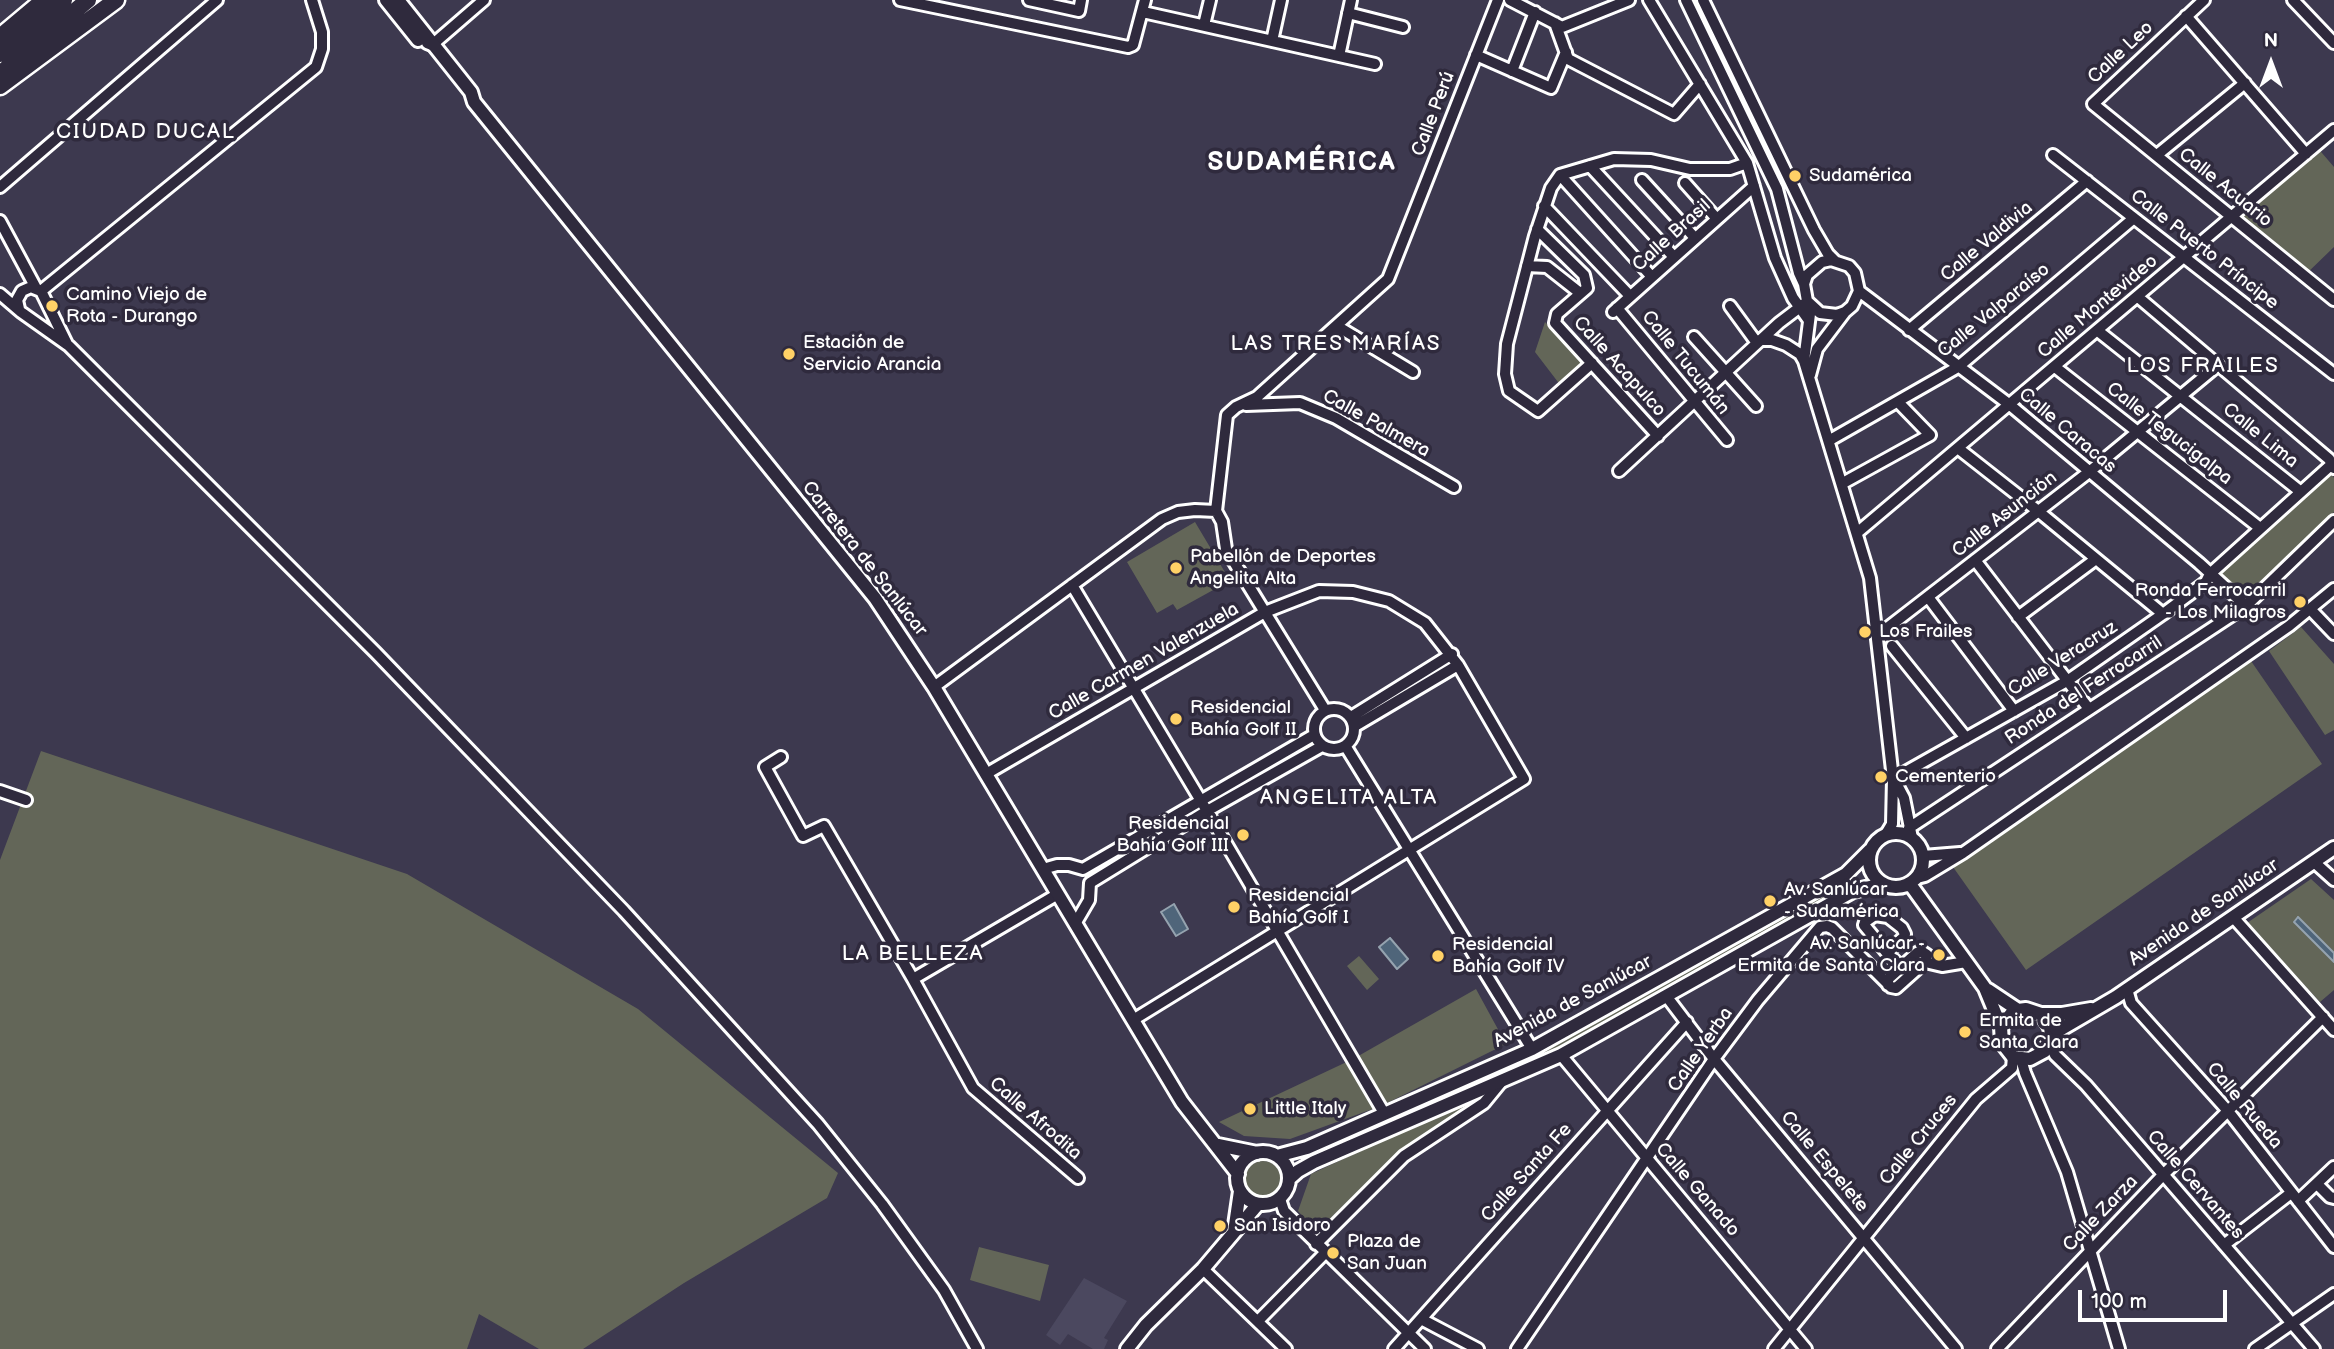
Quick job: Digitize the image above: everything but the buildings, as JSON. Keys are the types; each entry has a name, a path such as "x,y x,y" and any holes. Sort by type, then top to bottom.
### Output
{"highway":[{"path":"0,37 44,0"},
{"path":"0,54 64,0"},
{"path":"0,74 88,0"},
{"path":"0,86 116,0"}],"main road":[{"name":"Carretera de Sanlúcar","path":"388,0 462,96 474,102"},
{"name":"Carretera de Sanlúcar","path":"398,0 471,92 474,102 875,598 934,687 1182,1102 1238,1174"},
{"path":"1910,833 1923,856 1921,871 1914,881 1894,888 1882,884 1869,869 1870,850 1877,840 1886,834 1910,833"},
{"name":"Avenida de Sanlúcar","path":"2050,1039 2334,848"},
{"name":"Avenida de Sanlúcar","path":"1277,1156 1307,1148 1532,1049 1846,874 1870,850"},
{"path":"1914,881 1985,988 2001,1027 2002,1044 2017,1058 2038,1057 2050,1039 2047,1020 2041,1014"},
{"name":"Avenida de Sanlúcar","path":"1290,1180 1304,1167 1561,1055 1853,891 1882,884"},
{"path":"1985,988 2018,1010"},
{"path":"2001,1027 2011,1014 2018,1010 2062,1014 2094,1008"},
{"path":"1217,1145 1267,1153 1277,1156 1286,1165 1290,1180 1280,1199 1269,1204 1258,1204 1240,1191"},
{"path":"1234,1233 1240,1191 1238,1174 1244,1160 1257,1153"},
{"path":"1127,1349 1146,1325 1203,1269 1258,1204"}],"street":[{"path":"0,187 217,0"},
{"path":"19,309 31,291 316,67 322,49 313,0"},
{"path":"388,0 422,39 432,45 484,0"},
{"path":"900,0 1128,47 1133,45 1144,6 1203,25 1375,64"},
{"path":"1030,0 1079,11 1081,0"},
{"path":"1203,25 1210,0"},
{"path":"1272,41 1281,0"},
{"path":"1339,56 1350,0"},
{"name":"Calle Perú","path":"1337,326 1388,279 1498,0"},
{"path":"1516,1 1562,27 1629,0"},
{"path":"1649,0 1747,163 1775,258 1806,305 1828,315 1845,312"},
{"path":"1686,0 1777,189 1804,284 1808,319 1804,361"},
{"path":"1703,0 1814,230 1835,261"},
{"name":"Calle Leo","path":"2093,104 2204,0"},
{"path":"2292,0 2334,43"},
{"path":"1512,71 1535,12"},
{"path":"1348,13 1403,27"},
{"path":"2186,16 2306,154"},
{"path":"1555,23 1568,59 1674,114 1700,84"},
{"path":"1476,55 1551,88 1566,52"},
{"path":"2157,155 2245,83"},
{"name":"Calle Acuario","path":"2093,104 2334,300"},
{"name":"Calle Montevideo","path":"1858,533 2334,130"},
{"name":"Calle Puerto Príncipe","path":"2053,155 2334,374"},
{"path":"1592,363 1538,411 1509,390 1505,374 1507,344 1537,229 1550,188 1560,175 1614,159 1651,160 1690,169 1730,169 1747,163"},
{"path":"1590,166 1674,257"},
{"path":"1560,175 1652,277"},
{"path":"1642,180 1695,238"},
{"name":"Calle Valdivia","path":"1909,330 2087,181"},
{"path":"1685,183 1717,219"},
{"name":"Calle Brasil","path":"1615,310 1754,186"},
{"path":"1544,206 1630,296"},
{"name":"Calle Valparaíso","path":"1830,440 1958,366 2134,218"},
{"path":"0,221 25,266 31,291 46,304 69,346"},
{"name":"Calle Acapulco","path":"1537,229 1584,275 1587,288 1557,314 1555,323 1658,436"},
{"path":"1804,284 1813,267 1822,262 1835,261 1849,266 1855,274 1859,291 1852,306 1816,349 1810,375"},
{"path":"1527,266 1547,267 1580,293"},
{"path":"0,292 31,291"},
{"name":"Calle Caracas","path":"1859,291 2010,405 2246,606"},
{"path":"0,292 69,346 376,653 624,911 818,1124 882,1204 944,1290 976,1349"},
{"path":"2138,297 2329,459 2333,466"},
{"path":"29,317 38,315 46,304"},
{"path":"1619,471 1759,342 1806,305"},
{"path":"1730,306 1759,342"},
{"name":"Calle Tucumán","path":"1615,310 1727,440"},
{"path":"1325,710 1226,548 1222,522 1216,511 1227,415 1236,407 1257,397 1337,326 1413,372"},
{"name":"Calle Lima","path":"2098,331 2301,492"},
{"path":"1694,337 1756,405"},
{"path":"1759,342 1772,340 1786,345 1800,354 1804,361 1870,578 1893,779 1892,824 1886,834"},
{"name":"Calle Asunción","path":"1877,636 2089,472 2217,366"},
{"name":"Calle Tegucigalpa","path":"2055,367 2260,528"},
{"path":"1843,483 1930,435 1898,402"},
{"name":"Calle Palmera","path":"1236,407 1300,403 1336,418 1454,487"},
{"path":"1959,449 2163,614"},
{"name":"Calle Veracruz","path":"1893,779 2067,681 2163,614 2206,582 2210,574 2260,528 2333,466"},
{"path":"934,687 1162,519 1187,511 1216,511"},
{"name":"Ronda del Ferrocarril","path":"1910,833 2089,709 2246,606 2334,521"},
{"path":"2018,617 2096,559"},
{"path":"1975,560 2089,709"},
{"path":"1072,585 1384,1113"},
{"path":"1914,881 1963,853 2311,610 2334,589"},
{"name":"Calle Carmen Valenzuela","path":"986,774 1265,612 1320,591 1353,592 1389,601 1425,623 1452,654 1524,779 1409,851"},
{"path":"1928,597 2014,711"},
{"path":"2311,610 2334,635"},
{"path":"2323,621 2334,614"},
{"path":"1892,646 1966,738"},
{"path":"1353,721 1452,654"},
{"path":"1353,721 1458,665"},
{"path":"1341,709 1353,721 1354,735 1346,747 1330,750 1322,746 1314,736 1318,716 1325,710 1341,709"},
{"path":"1044,869 1069,865 1083,869 1200,799 1314,736"},
{"path":"1090,883 1207,811 1322,746"},
{"path":"1346,747 1532,1049"},
{"name":"Calle Afrodita","path":"780,757 765,767 803,836 824,826 973,1088 1078,1178"},
{"path":"1893,779 1904,798 1910,833"},
{"path":"0,791 26,800"},
{"path":"1133,1020 1409,851"},
{"path":"1923,856 1963,853"},
{"path":"2314,862 2334,880"},
{"path":"1075,924 1089,900 1090,883 1083,869"},
{"path":"913,979 1058,894"},
{"path":"2233,917 2334,1030"},
{"name":"Calle Yerba","path":"1517,1349 1714,1059 1758,1000 1820,927 1832,928 1888,985"},
{"path":"1922,951 1927,955 1925,962 1896,988 1888,985 1888,979 1922,951"},
{"path":"1887,953 1901,967"},
{"path":"1925,962 1942,966 1966,962"},
{"name":"Calle Rueda","path":"2127,989 2131,1003 2228,1111 2334,1247"},
{"name":"Calle Espelete","path":"1667,997 1714,1059 1955,1349"},
{"name":"Calle Zarza","path":"1997,1349 2162,1175 2323,1017"},
{"name":"Calle Santa Fe","path":"1394,1349 1687,1022"},
{"name":"Calle Cervantes","path":"2050,1039 2055,1055 2086,1085 2314,1349"},
{"name":"Calle Ganado","path":"1561,1055 1806,1349"},
{"path":"2017,1058 2067,1172 2115,1347"},
{"name":"Calle Cruces","path":"1774,1349 1976,1099 2012,1068 2017,1058"},
{"path":"1258,1321 1404,1156 1484,1103 1503,1080"},
{"path":"2224,1245 2317,1184 2334,1167"},
{"path":"2317,1184 2334,1198"},
{"path":"1280,1199 1284,1211 1320,1249 1424,1349"},
{"path":"1203,1269 1286,1349"},
{"path":"2255,1349 2334,1294"},
{"path":"1421,1319 1478,1349"}],"shaded area":[{"path":"1084,1278 1127,1301 1104,1338 1108,1340 1104,1349 1093,1349 1068,1334 1060,1345 1046,1335"}],"green space":[{"path":"2316,146 2334,167 2334,247 2304,276 2233,216"},
{"path":"1545,322 1584,362 1561,386 1535,352"},
{"path":"2331,472 2334,478 2334,512 2245,597 2220,574"},
{"name":"Pabellón de Deportes Angelita Alta","path":"1195,522 1226,574 1211,583 1215,589 1177,610 1173,604 1157,613 1127,562"},
{"path":"2301,627 2334,664 2334,730 2325,735 2269,651"},
{"path":"2251,661 2322,764 2026,970 1953,867"},
{"path":"41,751 407,874 638,1009 838,1173 827,1198 684,1283 583,1349 539,1349 479,1314 467,1349 0,1349 0,860"},
{"path":"2311,879 2334,900 2334,990 2320,1002 2247,923"},
{"path":"1828,889 1833,897 1556,1049 1318,1155 1315,1148 1521,1058"},
{"path":"1359,956 1379,979 1367,990 1347,966"},
{"path":"1476,989 1506,1044 1381,1106 1290,1139 1244,1136 1219,1122 1353,1059"},
{"path":"1483,1094 1400,1151 1316,1232 1298,1211 1311,1174"},
{"path":"1263,1161 1276,1166 1281,1179 1276,1192 1263,1197 1250,1192 1245,1179 1250,1166"},
{"path":"979,1247 1049,1265 1040,1301 970,1280"}],"water":[{"path":"1174,904 1188,929 1176,936 1161,912"},
{"path":"2298,917 2334,953 2334,962 2294,922"},
{"path":"1390,938 1408,959 1397,969 1379,947"}],"place":[{"name":"Sudamérica","path":"1795,176"},
{"name":"Camino Viejo de Rota - Durango","path":"52,306"},
{"name":"Estación de Servicio Arancia","path":"789,354"},
{"name":"Pabellón de Deportes Angelita Alta","path":"1176,568"},
{"name":"Ronda Ferrocarril - Los Milagros","path":"2300,602"},
{"name":"Los Frailes","path":"1865,632"},
{"name":"Residencial Bahía Golf II","path":"1176,719"},
{"name":"Cementerio","path":"1881,777"},
{"name":"Residencial Bahía Golf III","path":"1243,835"},
{"name":"Av. Sanlúcar - Sudamérica","path":"1770,901"},
{"name":"Residencial Bahía Golf I","path":"1234,907"},
{"name":"Av. Sanlúcar - Ermita de Santa Clara","path":"1939,955"},
{"name":"Residencial Bahía Golf IV","path":"1438,956"},
{"name":"Ermita de Santa Clara","path":"1965,1032"},
{"name":"Little Italy","path":"1250,1109"},
{"name":"San Isidoro","path":"1220,1226"},
{"name":"Plaza de San Juan","path":"1333,1253"}],"district":[{"name":"CIUDAD DUCAL","path":"146,133"},
{"name":"SUDAMÉRICA","path":"1302,163"},
{"name":"LAS TRES MARÍAS","path":"1336,345"},
{"name":"LOS FRAILES","path":"2203,367"},
{"name":"ANGELITA ALTA","path":"1349,799"},
{"name":"LA BELLEZA","path":"913,955"}]}
